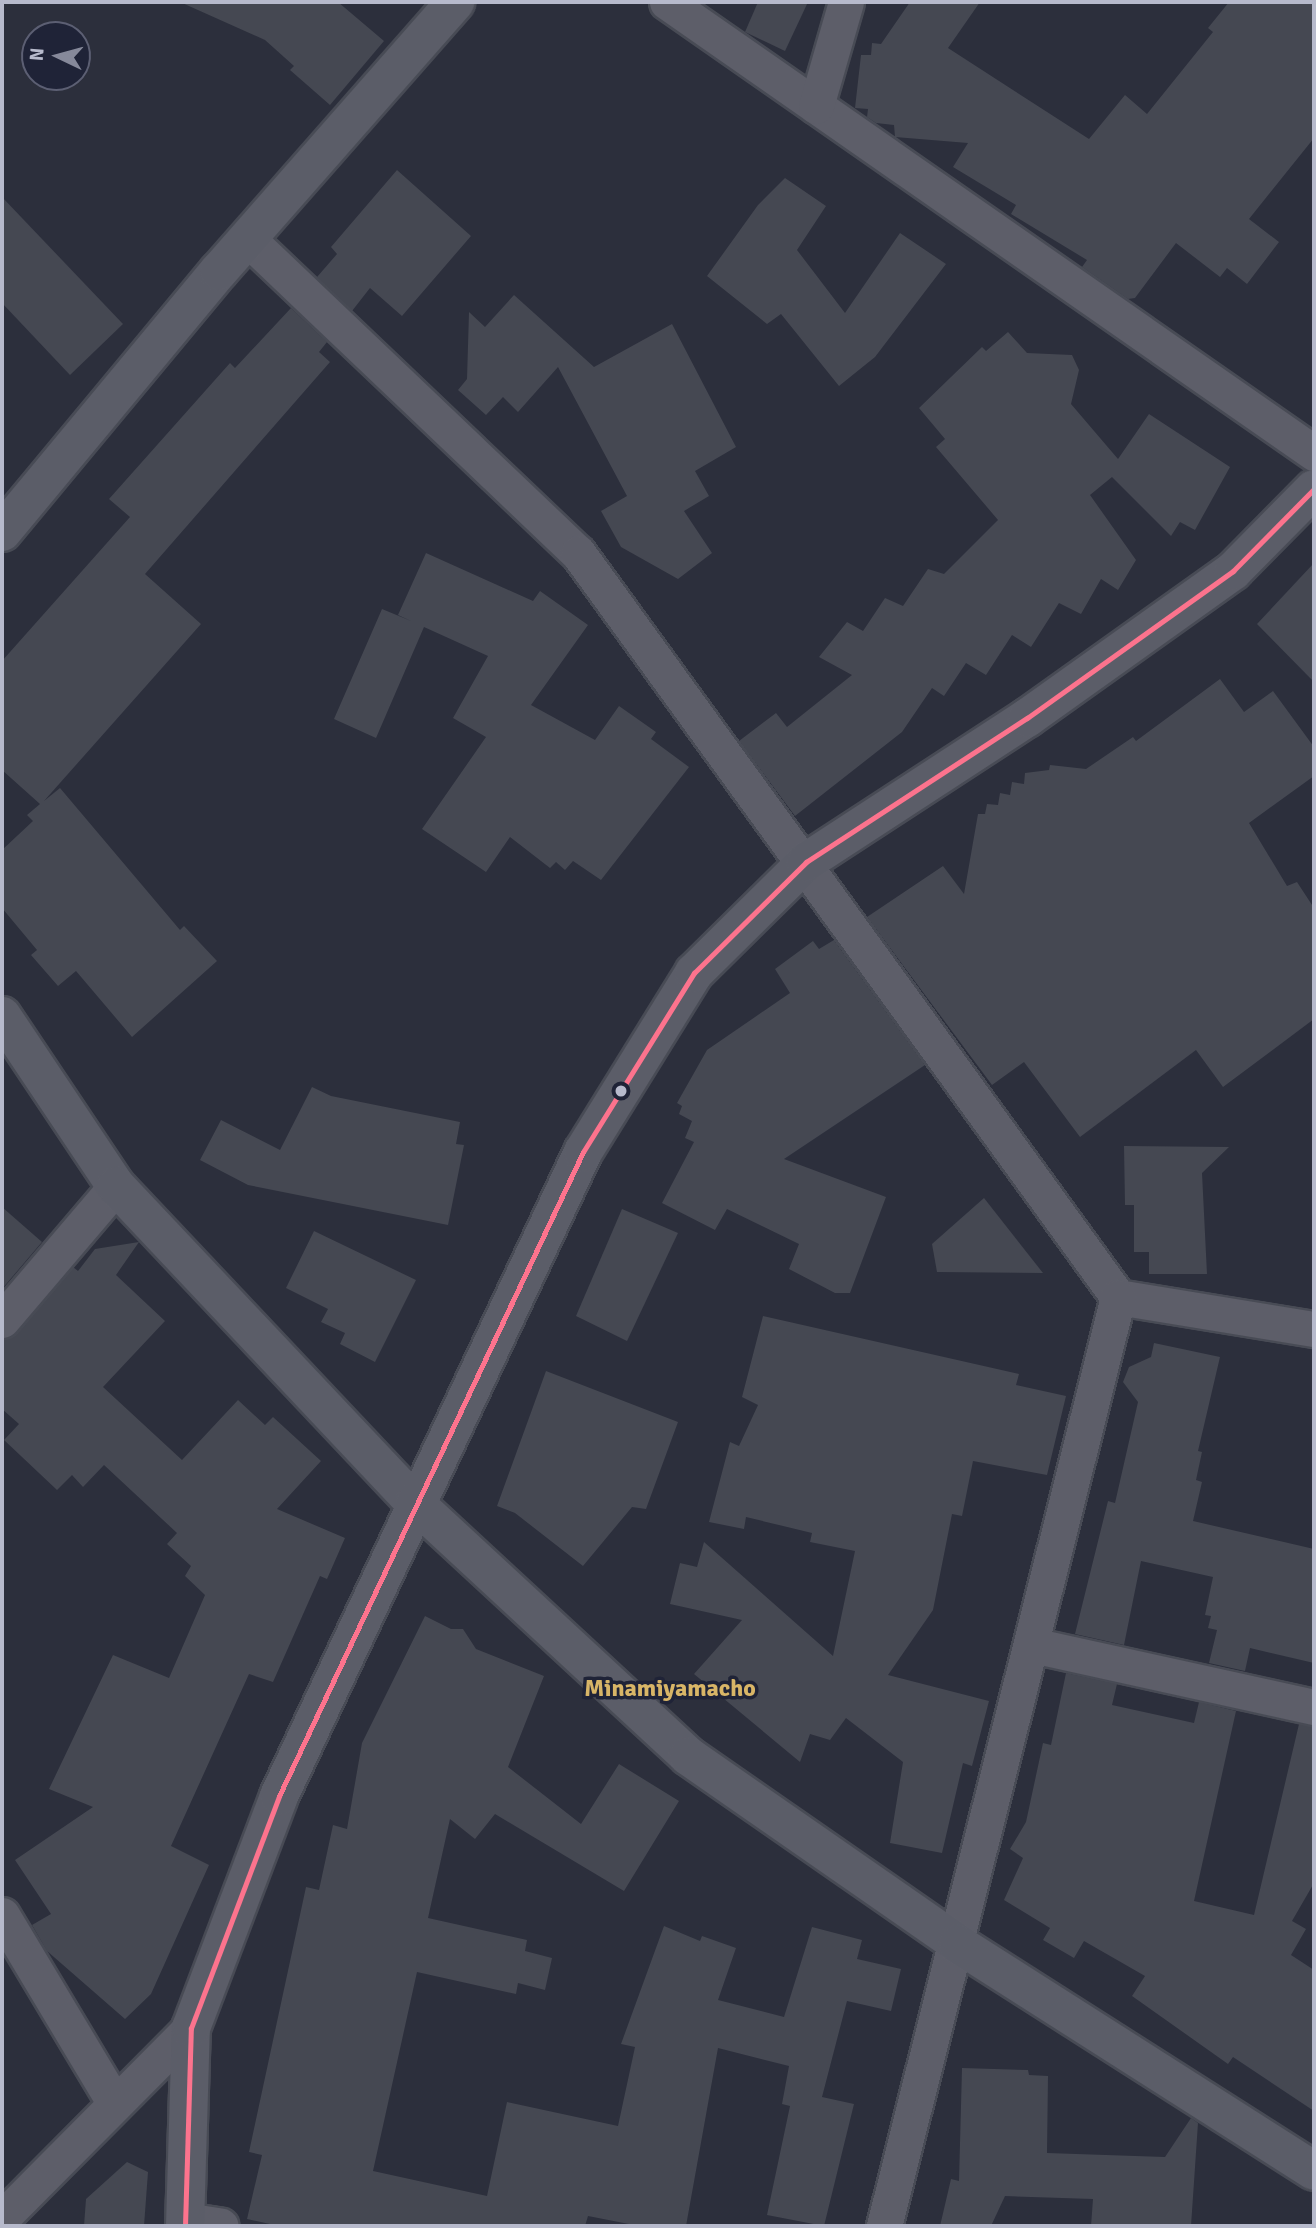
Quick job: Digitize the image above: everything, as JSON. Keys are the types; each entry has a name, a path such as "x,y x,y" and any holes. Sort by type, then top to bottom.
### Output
{"street":[{"path":"2,532 248,239 455,2"},
{"path":"667,2 1314,453"},
{"path":"817,106 846,2"},
{"path":"248,239 578,553 806,862 1118,1297 1314,1329"},
{"path":"197,2224 191,2028 278,1797 583,1152 694,973 806,862 1027,718 1233,571 1314,489"},
{"path":"2,1016 116,1186 415,1503 688,1756 958,1944 1314,2171"},
{"path":"2,1320 116,1186"},
{"path":"884,2226 958,1944 1118,1297"},
{"path":"1032,1645 1314,1707"},
{"path":"2,1915 115,2104"},
{"path":"2,2218 191,2028"}],"building":[{"path":"180,2 338,2 384,41 330,105 290,70 294,66 265,40"},
{"path":"758,2 808,2 785,51 745,32"},
{"path":"910,2 980,2 948,48 1089,139 1125,95 1147,114 1213,32 1208,28 1229,2 1314,2 1314,138 1249,219 1279,242 1247,284 1227,268 1220,277 1176,243 1135,298 1128,299 1082,267 1087,260 1011,214 1016,205 953,167 968,143 895,137 894,125 876,123 867,117 868,109 855,108 861,55 871,55 872,43 881,44"},
{"path":"397,170 471,236 402,316 370,288 352,311 317,277 337,254 331,247"},
{"path":"785,178 826,206 797,250 845,313 900,233 946,264 875,357 839,386 781,314 767,324 707,276 758,205"},
{"path":"2,197 123,324 70,375 2,303"},
{"path":"514,295 594,367 672,324 736,447 695,471 709,496 684,511 712,553 678,579 621,547 601,511 627,496 558,367 518,412 503,397 486,415 458,390 467,379 469,312 485,327"},
{"path":"291,308 327,342 319,352 330,362 145,574 201,624 44,801 60,788 180,930 184,926 217,961 132,1037 76,971 58,986 31,955 37,950 2,908 2,850 33,821 27,815 40,804 2,770 2,661 130,517 109,499 230,363 235,368"},
{"path":"1008,332 1027,353 1072,355 1079,370 1071,404 1118,459 1149,414 1230,467 1195,530 1180,522 1171,536 1112,477 1090,495 1136,560 1118,590 1101,579 1081,614 1059,603 1031,647 1012,635 986,675 966,663 944,696 932,688 902,732 795,816 739,741 776,713 787,727 852,675 819,657 847,622 863,631 885,598 903,606 928,569 944,574 998,520 936,447 945,439 919,408 982,347 986,351"},
{"path":"426,553 533,601 540,591 588,625 531,705 595,740 619,706 656,732 651,739 689,767 601,880 573,861 565,870 556,862 550,868 510,837 486,872 422,829 486,737 453,718 488,656 424,627 376,738 334,719 382,609 411,621 398,615"},
{"path":"1314,563 1314,682 1257,624"},
{"path":"1220,679 1244,712 1273,691 1314,747 1314,776 1249,823 1287,886 1297,882 1314,908 1314,1019 1223,1087 1196,1050 1080,1137 1024,1062 992,1085 867,917 943,866 964,894 978,814 985,814 987,804 998,805 1000,793 1010,795 1012,782 1024,784 1025,773 1049,770 1050,765 1086,769 1133,737 1136,741"},
{"path":"834,940 925,1065 784,1159 886,1197 850,1293 835,1293 789,1269 799,1244 727,1209 715,1230 662,1203 694,1142 685,1138 692,1121 679,1114 682,1106 677,1103 707,1050 790,993 775,969 813,941 819,949"},
{"path":"312,1087 331,1096 460,1122 456,1144 464,1145 448,1225 248,1185 200,1160 221,1120 280,1150"},
{"path":"1124,1146 1229,1147 1202,1173 1207,1274 1149,1274 1149,1252 1134,1252 1134,1205 1125,1205"},
{"path":"984,1198 1043,1273 937,1272 932,1244"},
{"path":"2,1207 42,1242 2,1289"},
{"path":"622,1209 678,1233 627,1341 576,1316"},
{"path":"314,1231 416,1280 375,1362 340,1344 345,1333 321,1322 328,1309 286,1288"},
{"path":"139,1242 116,1275 165,1321 103,1387 182,1460 238,1400 265,1425 273,1417 321,1461 277,1509 345,1538 327,1579 320,1576 273,1682 249,1674 171,1846 209,1865 151,1994 125,2019 47,1951 32,1925 51,1914 15,1860 93,1807 49,1789 113,1655 169,1678 205,1595 185,1576 191,1566 167,1544 177,1533 104,1465 83,1487 72,1475 57,1490 4,1440 19,1424 2,1409 2,1340 17,1333 73,1267 78,1271 95,1249"},
{"path":"763,1316 1019,1374 1016,1385 1066,1396 1047,1475 973,1461 962,1516 952,1514 933,1610 888,1675 989,1701 972,1766 963,1763 942,1853 890,1843 903,1762 846,1718 830,1740 810,1734 800,1762 694,1674 742,1620 670,1604 680,1563 697,1567 704,1542 833,1656 855,1551 810,1542 812,1533 746,1517 744,1529 709,1522 730,1442 739,1446 758,1405 742,1397"},
{"path":"1154,1343 1220,1357 1198,1451 1202,1452 1196,1480 1202,1482 1193,1521 1314,1549 1314,1663 1250,1648 1245,1671 1209,1663 1217,1630 1208,1628 1211,1616 1205,1615 1213,1577 1141,1561 1124,1645 1075,1634 1108,1501 1115,1503 1138,1402 1123,1382 1129,1367 1151,1357"},
{"path":"546,1371 678,1422 646,1509 632,1507 583,1566 515,1513 497,1506"},
{"path":"425,1616 451,1629 463,1629 476,1649 544,1676 508,1767 581,1824 619,1764 679,1801 624,1891 495,1814 475,1839 450,1819 428,1918 527,1940 525,1951 552,1958 545,1990 518,1983 516,1994 417,1972 373,2171 487,2196 507,2102 618,2126 635,2047 621,2044 664,1926 700,1941 702,1936 736,1948 718,2000 784,2017 812,1927 862,1940 857,1959 901,1969 891,2011 847,2001 822,2097 854,2104 824,2226 767,2215 790,2106 782,2104 789,2066 718,2048 686,2226 639,2226 588,2216 585,2226 279,2226 247,2219 262,2155 249,2152 306,1887 319,1890 333,1825 347,1829 362,1743"},
{"path":"1066,1673 1117,1684 1112,1705 1194,1723 1199,1702 1236,1711 1194,1901 1254,1915 1299,1724 1314,1727 1314,1883 1292,1921 1306,1929 1291,1955 1314,1970 1314,2111 1233,2057 1228,2064 1132,1996 1145,1976 1084,1941 1074,1958 1043,1940 1050,1928 1004,1900 1023,1858 1010,1849 1026,1822 1043,1743 1051,1745"},
{"path":"962,2068 1028,2070 1029,2075 1048,2076 1047,2153 1165,2157 1191,2118 1198,2123 1191,2226 1091,2226 1093,2199 1005,2196 991,2226 940,2226 951,2179 959,2181"},
{"path":"127,2162 148,2172 144,2226 84,2226 86,2199"}],"transit line":[{"path":"185,2226 191,2028 279,1796 583,1152 694,973 806,862 1027,718 1233,571 1314,489"}],"district":[{"name":"Minamiyamacho","path":"670,1689"}]}
